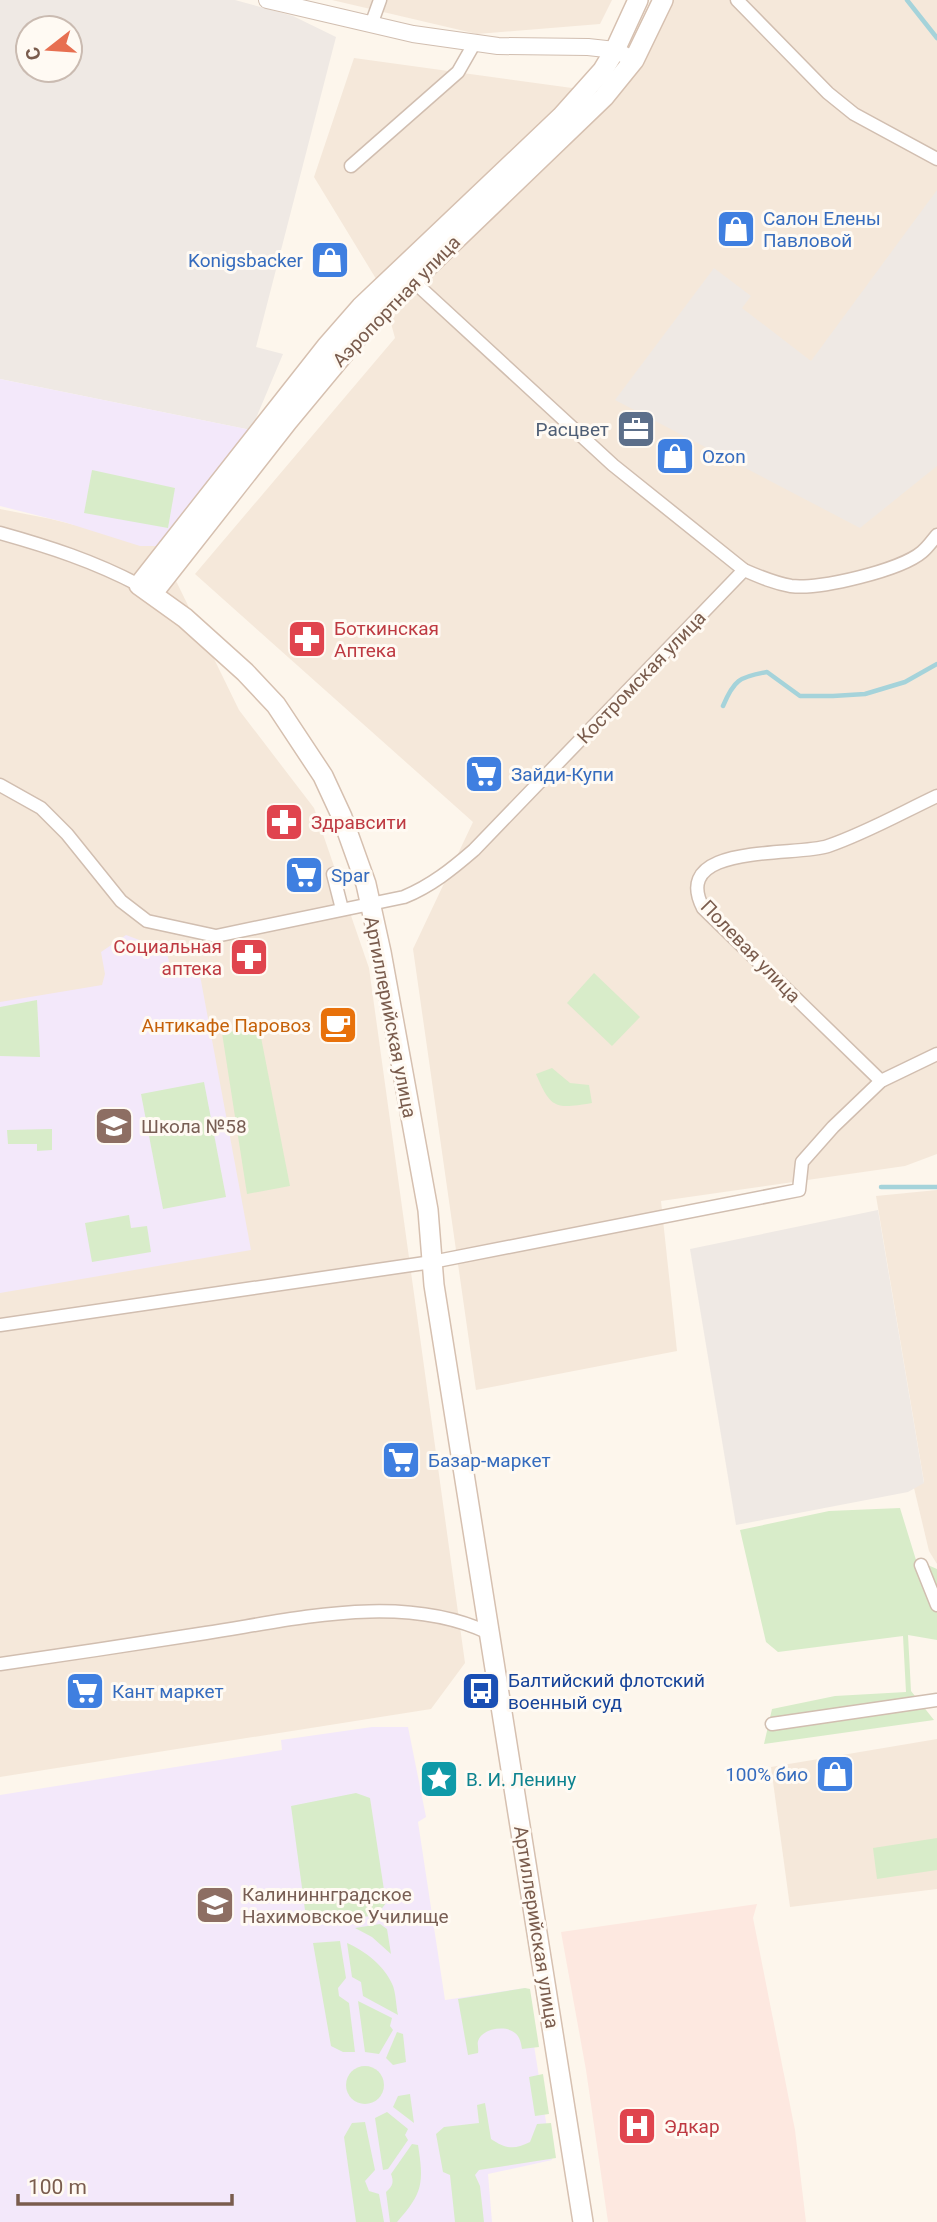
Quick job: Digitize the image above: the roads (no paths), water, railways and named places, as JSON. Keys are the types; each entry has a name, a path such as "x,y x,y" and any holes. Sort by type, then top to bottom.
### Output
{"main road":[{"name":"Аэропортная улица","path":"146,589 326,347 361,307 561,117 588,88 615,50 638,0"},
{"name":"Аэропортная улица","path":"146,589 371,321 604,97 634,60 663,0"},
{"name":"Артиллерийская улица","path":"146,589 185,618 245,672 276,705 298,736 323,776 342,817 370,905 428,1210 432,1262 583,2222"}],"street":[{"path":"267,0 371,25 474,44 588,47 615,50 634,60"},
{"path":"371,25 380,0"},
{"path":"737,0 845,107 937,159"},
{"path":"351,166 458,72 474,44"},
{"path":"412,280 613,465 744,570 769,581 794,586 822,585 899,564 922,553 937,535"},
{"name":"Артиллерийская улица","path":"0,533 52,547 97,564 146,589"},
{"name":"Костромская улица","path":"0,785 41,808 67,834 121,901 147,921 216,936 404,897 422,890 447,874 474,850 744,570"},
{"name":"Полевая улица","path":"881,1081 703,908 696,895 698,880 710,867 743,854 783,853 825,847 937,796"},
{"path":"332,874 342,909"},
{"path":"0,1325 432,1262 799,1190 802,1162 881,1081 937,1054"},
{"path":"921,1564 937,1605"},
{"path":"0,1664 317,1616 375,1612 410,1612 465,1622 489,1633"},
{"path":"772,1724 937,1700"}],"waterway":[{"path":"907,0 937,38"},
{"path":"723,706 739,681 767,672 800,696 833,696 865,694 905,682 937,664"},
{"path":"881,1187 937,1187"}],"place":[{"name":"Салон Елены Павловой","path":"736,229"},
{"name":"Konigsbacker","path":"330,260"},
{"name":"Расцвет","path":"636,429"},
{"name":"Ozon","path":"675,456"},
{"name":"Боткинская Аптека","path":"307,639"},
{"name":"Зайди-Купи","path":"484,774"},
{"name":"Здравсити","path":"284,822"},
{"name":"Spar","path":"304,875"},
{"name":"Социальная аптека","path":"249,957"},
{"name":"Антикафе Паровоз","path":"338,1025"},
{"name":"Школа №58","path":"114,1126"},
{"name":"Базар-маркет","path":"401,1460"},
{"name":"Кант маркет","path":"85,1691"},
{"name":"Балтийский флотский военный суд","path":"481,1691"},
{"name":"100% био","path":"835,1774"},
{"name":"В. И. Ленину","path":"439,1779"},
{"name":"Калининнградское Нахимовское Училище","path":"215,1905"},
{"name":"Эдкар","path":"637,2126"}]}
